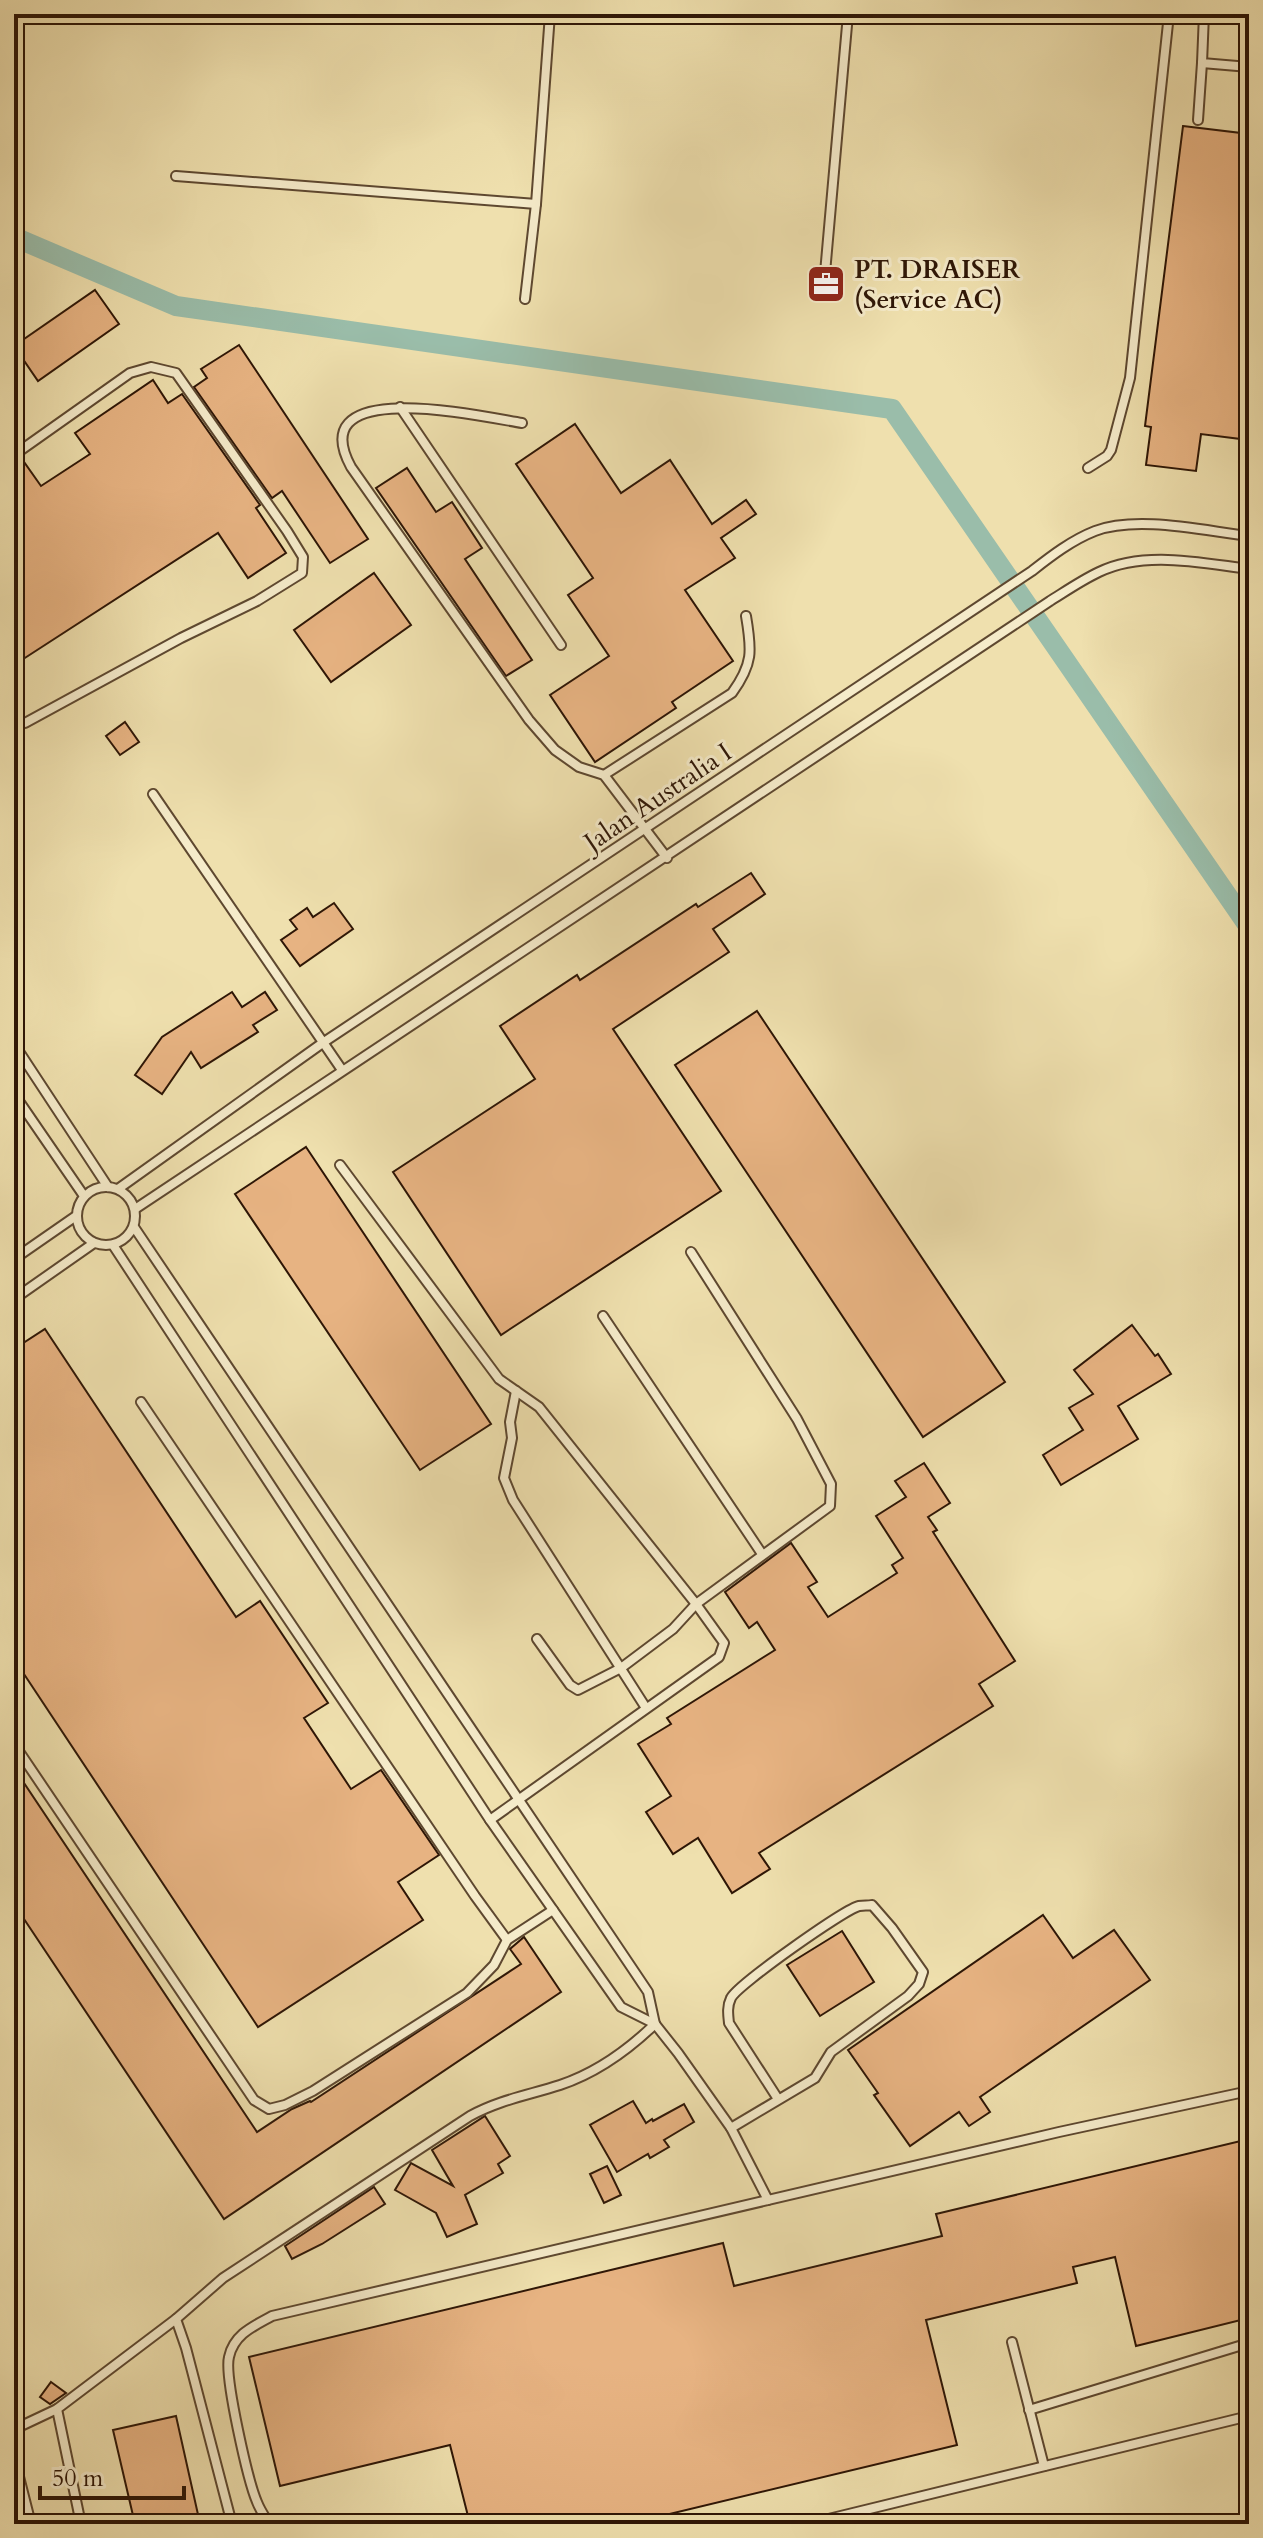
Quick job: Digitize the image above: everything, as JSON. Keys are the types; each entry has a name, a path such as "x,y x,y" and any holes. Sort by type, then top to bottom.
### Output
{"lane":[{"path":"525,299 536,204 550,14"},
{"path":"825,273 848,14"},
{"path":"1088,468 1111,450 1130,378 1169,14"},
{"path":"1198,120 1204,14"},
{"path":"1202,63 1249,67"},
{"path":"176,176 536,204"},
{"path":"14,455 130,373 151,367 176,373 303,557 302,573 257,601 181,638 25,723 14,723"},
{"path":"400,407 561,645"},
{"path":"522,423 400,407 369,410 352,421 342,434 341,448 351,467 529,720 555,750 579,767 604,775 667,858"},
{"name":"Jalan Australia I","path":"118,1189 324,1042 646,830 1055,553 1097,531 1135,523 1249,536"},
{"name":"Jalan Australia I","path":"135,1209 1050,601 1101,571 1141,560 1249,569"},
{"path":"604,775 732,693 746,673 752,648 746,616"},
{"path":"153,794 342,1070"},
{"path":"14,1044 108,1187"},
{"path":"14,1094 84,1196"},
{"path":"340,1165 499,1379 539,1407 724,1643 719,1657 490,1820"},
{"path":"14,1259 76,1216 84,1196 95,1189 118,1189 129,1197 135,1209 134,1227 126,1239 113,1245 94,1243 81,1232 76,1216"},
{"path":"134,1227 648,1992 655,2024 731,2128 768,2200"},
{"path":"14,1299 94,1243"},
{"path":"113,1245 490,1820 621,2007 655,2024"},
{"path":"537,1639 570,1685 578,1690 621,1668 673,1629 696,1604 830,1506 831,1484 797,1419 691,1252"},
{"path":"603,1316 762,1554"},
{"path":"516,1391 510,1422 512,1438 504,1478 513,1500 646,1708"},
{"path":"141,1402 507,1940"},
{"path":"14,1744 254,2100 269,2109 313,2091 467,1993 494,1965 507,1940 553,1910"},
{"path":"731,2128 815,2078 831,2052 908,1996 919,1984 923,1972 872,1905 858,1906 842,1915 731,1996 727,2012 729,2023 778,2099"},
{"path":"14,2433 21,2426 57,2409 176,2319 223,2278 470,2116 503,2100 562,2085 594,2070 635,2044 655,2024"},
{"path":"269,2524 256,2501 243,2449 229,2379 229,2357 240,2335 272,2316 1059,2132 1249,2091"},
{"path":"176,2319 232,2524"},
{"path":"1012,2342 1044,2466"},
{"path":"1029,2410 1249,2343"},
{"path":"57,2409 81,2524"},
{"path":"808,2524 1249,2416"},
{"path":"14,2457 31,2524"}],"building":[{"path":"1183,126 1249,134 1249,440 1201,434 1196,471 1146,465 1151,427 1145,426"},
{"path":"95,290 119,324 38,381 14,346"},
{"path":"239,345 368,539 330,563 282,491 272,498 194,387 207,378 201,369"},
{"path":"153,380 168,403 182,394 260,505 256,508 286,553 248,578 218,533 14,665 14,469 24,462 41,486 90,454 75,433"},
{"path":"575,424 621,493 670,460 712,524 746,500 756,514 721,538 735,558 685,590 733,661 672,702 676,708 595,762 550,695 609,656 568,595 593,578 516,464"},
{"path":"407,468 436,512 452,502 482,548 465,559 532,660 506,676 376,488"},
{"path":"374,573 411,625 331,682 294,630"},
{"path":"125,722 139,742 120,755 106,736"},
{"path":"751,873 765,894 713,929 729,952 613,1029 721,1191 501,1335 393,1172 535,1079 500,1026 577,975 580,980 696,904 698,907"},
{"path":"334,903 353,929 300,966 281,940 297,929 290,920 307,908 313,917"},
{"path":"232,992 242,1007 265,992 277,1010 253,1025 258,1032 201,1068 191,1052 162,1094 135,1075 162,1037"},
{"path":"757,1011 1005,1382 923,1437 675,1065"},
{"path":"306,1147 491,1424 420,1470 235,1194"},
{"path":"1132,1325 1171,1374 1118,1406 1138,1439 1061,1485 1043,1455 1083,1430 1069,1408 1093,1394 1074,1370"},
{"path":"45,1329 236,1617 260,1601 328,1703 304,1718 351,1789 381,1770 439,1855 398,1882 423,1920 258,2027 14,1659 14,1349"},
{"path":"924,1463 950,1503 928,1517 937,1530 933,1532 1015,1661 979,1684 993,1706 759,1853 770,1869 732,1893 698,1838 673,1854 646,1812 671,1796 638,1744 671,1724 667,1718 775,1650 757,1622 749,1628 725,1592 791,1543 817,1582 808,1587 828,1617 897,1573 892,1565 903,1558 876,1516 906,1497 895,1481"},
{"path":"14,1768 257,2132 292,2109 311,2102 521,1964 510,1949 524,1937 561,1992 224,2219 14,1904"},
{"path":"1043,1915 1073,1958 1114,1930 1150,1980 980,2097 990,2112 969,2126 959,2112 910,2146 874,2095 878,2093 848,2050"},
{"path":"842,1931 874,1982 820,2016 787,1965"},
{"path":"633,2101 646,2123 684,2104 694,2122 664,2140 669,2147 650,2158 648,2154 617,2172 590,2125"},
{"path":"485,2116 510,2156 498,2164 503,2173 465,2195 477,2224 447,2237 436,2213 395,2190 411,2163 453,2186 432,2150"},
{"path":"1249,2139 1249,2318 1136,2346 1115,2257 1073,2267 1077,2283 926,2320 957,2445 628,2524 470,2524 450,2445 280,2486 249,2357 723,2243 734,2286 942,2236 936,2214"},
{"path":"607,2166 621,2195 604,2203 590,2174"},
{"path":"374,2187 385,2204 292,2259 285,2246"},
{"path":"51,2382 66,2393 50,2404 40,2397"},
{"path":"176,2416 199,2519 177,2524 135,2524 113,2430"}],"waterway":[{"path":"14,237 176,306 892,409 1249,927"}],"place":[{"name":"PT. DRAISER (Service AC)","path":"826,284"}]}
